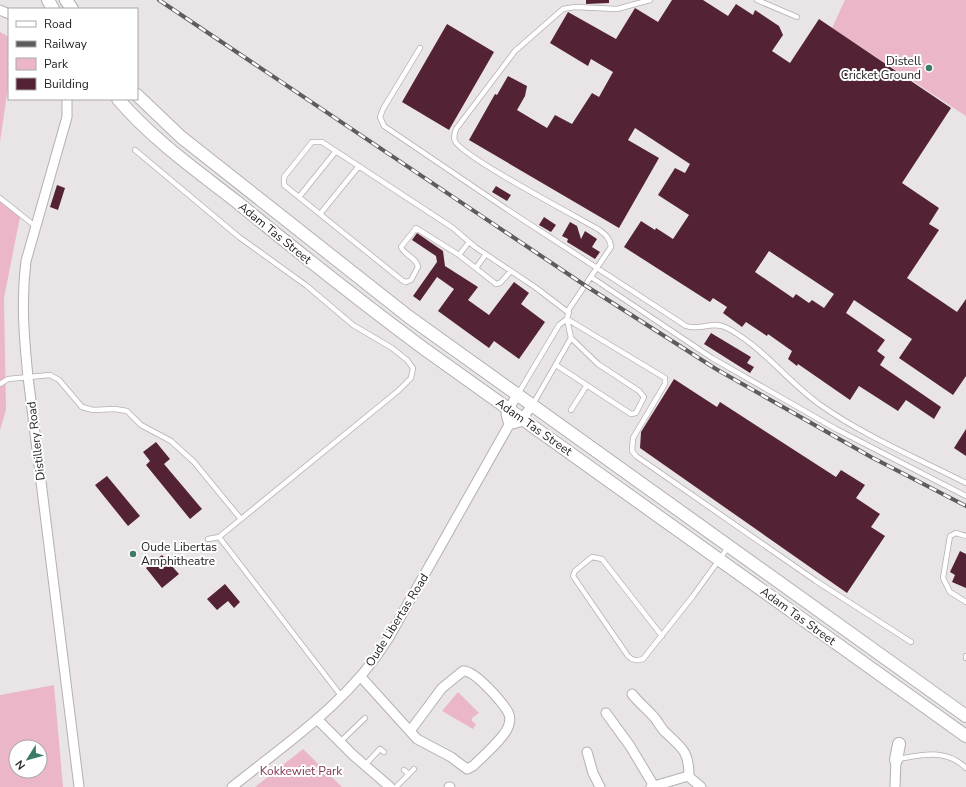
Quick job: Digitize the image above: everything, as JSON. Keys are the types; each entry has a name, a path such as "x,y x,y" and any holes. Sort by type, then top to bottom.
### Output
{"main road":[{"name":"Adam Tas Street","path":"138,97 181,137 409,317 966,716"},
{"name":"Adam Tas Street","path":"119,100 155,136 296,250 423,348 966,736"},
{"path":"896,760 899,744"}],"street":[{"name":"Distillery Road","path":"67,100 68,117 26,261 22,314 28,377 79,787"},
{"path":"517,395 506,414 510,425 520,422 532,405"},
{"name":"Oude Libertas Road","path":"232,787 317,719 342,697 361,677 388,639 510,425"},
{"path":"361,677 410,731 420,741 469,768 505,733 510,724 510,717 507,710 478,677 464,671 442,688 410,731"},
{"path":"632,694 644,709 655,718 666,732 680,745 689,764 689,776 701,787"},
{"path":"606,712 630,746 652,786 689,776"},
{"path":"317,719 390,787"},
{"path":"588,752 593,774 600,787"},
{"path":"895,787 896,760"}],"lane":[{"path":"556,365 630,414 636,412 644,400 644,397 639,391 598,364 572,338 567,320 569,308 592,277 611,247 605,234 489,167 460,147 455,142 454,136 456,129 515,51 563,9 575,6 617,9 650,0"},
{"path":"757,0 797,17"},
{"path":"420,48 383,109 380,118 384,126 505,208 686,326 695,328 714,325 724,327 736,333 807,394 843,420 966,483"},
{"path":"511,271 498,284 459,255 419,229 414,229 401,247 404,252 417,262 418,267 411,280 406,282 400,279 284,185 283,180 312,142 322,142 453,228 469,242 511,271 569,313"},
{"path":"135,150 239,237 307,286 353,326 397,352 413,368 411,378 398,391 240,518 219,537 208,539"},
{"path":"299,197 336,151"},
{"path":"320,214 359,166"},
{"path":"0,198 35,226"},
{"path":"459,255 469,242"},
{"path":"476,268 486,254"},
{"path":"592,277 712,358 836,429 966,496"},
{"path":"517,395 559,325 567,320"},
{"path":"567,320 665,378 665,384 634,438 632,451 636,456 816,581 911,642"},
{"path":"532,405 572,338"},
{"path":"0,384 8,379 45,374 54,376 82,407 94,410 115,409 127,411 141,425 171,441 194,462 240,518"},
{"path":"571,410 587,385"},
{"path":"966,536 956,533 950,536 943,578 950,592 966,602"},
{"path":"219,537 342,697"},
{"path":"662,636 602,559 592,557 575,570 573,576 630,658 635,661 643,659 662,636 729,546"},
{"path":"340,742 365,718"},
{"path":"365,765 380,749 384,752"},
{"path":"896,760 926,754 946,755 957,760 966,768"},
{"path":"396,787 414,769"},
{"path":"404,770 409,774"}],"green space":[{"name":"Distell Cricket Ground","path":"845,0 966,0 966,116 832,28"},
{"path":"0,32 8,36 8,87 0,142"},
{"path":"0,198 20,217 4,298 6,410 0,430"},
{"path":"54,685 63,787 0,787 0,695"},
{"path":"458,692 479,713 472,718 472,721 476,724 473,729 442,711"},
{"name":"Kokkewiet Park","path":"303,749 342,787 255,787"}],"building":[{"path":"586,0 609,0 609,3 586,4"},
{"path":"672,0 703,0 728,16 736,4 753,15 755,10 779,26 783,35 772,51 790,63 819,19 951,108 902,183 939,208 929,224 939,230 907,278 957,312 966,299 966,376 953,395 899,358 912,339 854,300 846,313 885,340 877,351 885,357 880,365 941,407 934,419 906,400 898,411 859,386 850,400 798,364 797,366 788,359 792,351 768,334 767,336 746,322 742,327 723,313 727,307 713,298 710,302 624,247 641,221 655,230 656,228 673,239 689,215 658,195 675,168 685,173 690,164 635,128 628,140 659,158 619,228 469,140 495,94 497,95 508,76 527,86 525,96 517,110 547,128 555,115 572,124 592,93 599,97 613,72 591,59 588,66 550,43 568,12 616,39 635,8 658,22","holes":["769,251 834,294 824,308 812,300 809,303 796,294 793,298 755,272"]},
{"path":"447,24 494,52 449,130 402,102"},
{"path":"57,185 65,188 58,210 50,207"},
{"path":"496,186 511,195 507,201 492,192"},
{"path":"544,217 556,225 551,232 539,225"},
{"path":"570,222 577,226 581,239 585,231 597,239 592,247 600,252 595,259 567,242 568,239 562,236"},
{"path":"417,233 443,251 445,266 478,287 468,300 489,315 514,282 529,293 521,304 545,322 519,359 494,341 489,348 438,311 454,289 437,277 420,301 413,296 437,262 436,256 412,240"},
{"path":"711,333 751,357 747,363 754,367 750,373 704,344"},
{"path":"674,379 717,407 720,402 836,477 841,470 865,485 856,498 880,514 871,527 885,536 847,593 640,448 641,432"},
{"path":"966,429 966,456 954,448"},
{"path":"156,442 170,459 164,464 202,509 190,519 146,465 150,461 143,452"},
{"path":"107,476 140,516 128,526 95,485"},
{"path":"960,551 966,554 966,588 952,582 955,575 950,572"},
{"path":"162,555 179,574 162,588 146,568"},
{"path":"225,584 240,602 234,608 228,601 217,610 207,599"}],"railway":[{"path":"159,0 586,286 716,369 871,457 966,506"}],"place":[{"name":"Distell Cricket Ground","path":"929,68"},
{"name":"Oude Libertas Amphitheatre","path":"133,554"}]}
